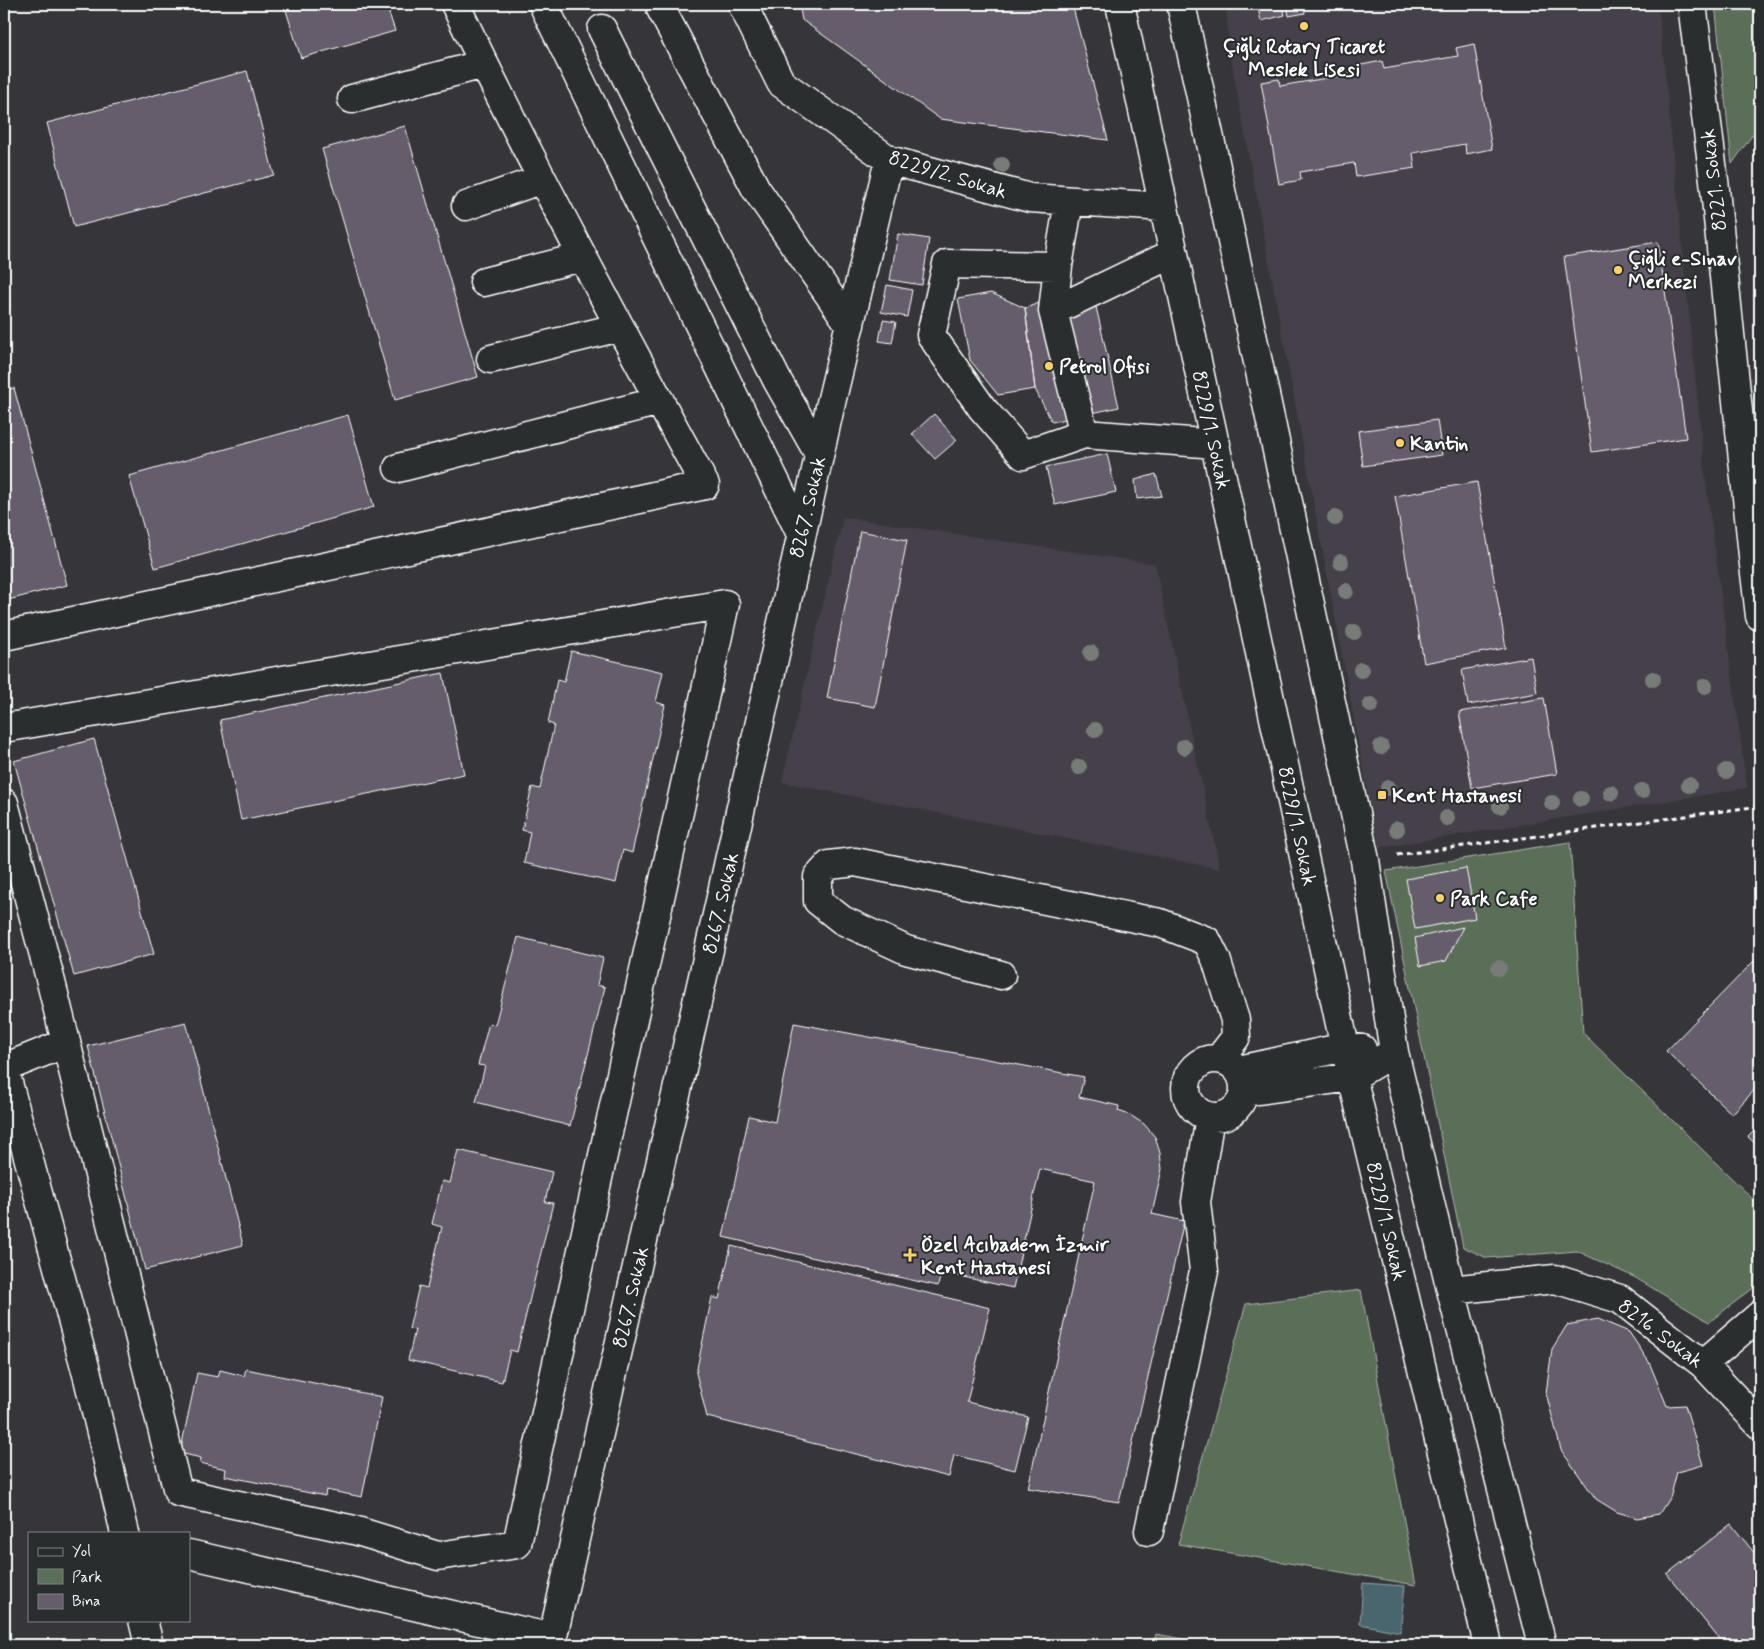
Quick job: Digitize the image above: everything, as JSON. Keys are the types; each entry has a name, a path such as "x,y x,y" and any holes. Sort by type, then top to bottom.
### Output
{"street":[{"path":"4,636 705,485 582,257 455,4"},
{"path":"543,4 801,534"},
{"path":"661,4 661,9 756,189 850,325"},
{"name":"8229/2. Sokak","path":"742,4 781,83 889,160 1030,198 1164,207"},
{"name":"8229/1. Sokak","path":"1120,4 1345,1047 1488,1645"},
{"path":"1181,4 1365,860 1394,1052 1451,1290 1542,1645"},
{"name":"8221. Sokak","path":"1692,4 1757,562 1760,616"},
{"path":"602,29 777,380 819,454"},
{"path":"352,99 484,64"},
{"name":"8267. Sokak","path":"551,1642 589,1483 819,454 889,160"},
{"path":"466,206 542,179"},
{"path":"1069,201 1058,266 1054,311 1084,434"},
{"path":"1054,311 1174,253"},
{"path":"484,282 582,257"},
{"path":"1058,266 947,264 931,335 982,408 1023,455 1084,434 1216,444"},
{"path":"491,359 620,327"},
{"path":"398,468 660,401"},
{"path":"4,728 725,604 517,1544 438,1556 354,1530 178,1492 4,803"},
{"path":"1001,975 906,950 842,920 818,901 818,877 828,865 855,862 1160,922 1207,941 1216,959 1235,1020 1234,1074 1240,1103 1232,1112 1222,1116 1210,1117 1199,1113 1191,1105 1186,1094 1185,1083 1189,1072 1197,1064 1208,1059 1234,1074 1352,1077 1394,1052"},
{"path":"66,1043 4,1068 88,1378 124,1532"},
{"path":"1234,1074 1345,1047 1394,1052"},
{"path":"1149,1532 1204,1271 1196,1202 1210,1117"},
{"name":"8216. Sokak","path":"1451,1290 1555,1279 1620,1299 1703,1364 1760,1425"},
{"path":"1703,1364 1760,1315"},
{"path":"190,1554 551,1642"},
{"path":"144,1622 149,1645"}],"path":[{"path":"1365,860 1760,806"}],"shaded area":[{"path":"1226,4 1658,4 1706,483 1747,788 1378,848 1229,49"},
{"path":"843,517 1155,564 1220,869 782,782"}],"green space":[{"path":"1715,4 1760,4 1760,124 1732,164"},
{"path":"1570,842 1583,1033 1760,1206 1760,1283 1709,1322 1634,1277 1577,1251 1487,1258 1463,1247 1386,871"},
{"path":"1361,1290 1416,1585 1178,1544 1246,1304"},
{"path":"1156,1634 1215,1645 1153,1645"}],"water":[{"path":"1363,1583 1405,1586 1400,1632 1360,1624"}],"building":[{"path":"284,4 386,4 395,31 301,58"},
{"path":"799,4 1072,4 1108,140 940,119 802,20"},
{"path":"1257,4 1282,4 1285,15 1261,21"},
{"path":"1287,4 1303,4 1305,13 1289,16"},
{"path":"1474,44 1492,149 1466,154 1465,144 1413,153 1415,168 1356,177 1354,163 1300,172 1301,180 1279,184 1261,82 1279,79 1280,86 1357,73 1356,66 1382,61 1384,69 1458,56 1456,48"},
{"path":"247,71 274,175 74,227 47,123"},
{"path":"405,126 478,377 395,400 322,149"},
{"path":"898,234 929,239 922,285 890,280"},
{"path":"1658,242 1686,438 1592,452 1564,257"},
{"path":"1760,244 1760,255 1754,250"},
{"path":"4,285 10,306 4,307"},
{"path":"887,285 912,290 907,317 881,312"},
{"path":"1091,285 1119,407 1052,422 1035,389 1025,308"},
{"path":"991,293 1025,308 1035,389 998,395 970,360 958,299"},
{"path":"883,320 896,322 892,343 879,341"},
{"path":"14,388 67,585 4,601 4,390"},
{"path":"934,414 957,440 935,459 912,434"},
{"path":"348,415 374,507 155,568 129,476"},
{"name":"Kantin","path":"1437,420 1442,455 1363,466 1358,431"},
{"path":"1107,454 1116,492 1055,505 1046,467"},
{"path":"1156,474 1162,496 1137,499 1135,480"},
{"path":"1477,482 1506,648 1424,663 1395,496"},
{"path":"860,531 907,540 875,707 827,698"},
{"path":"571,651 663,672 656,702 665,705 632,853 623,850 616,883 524,863 530,832 522,830 532,787 540,789 554,725 548,723 557,680 564,682"},
{"path":"1531,657 1537,693 1468,705 1462,670"},
{"path":"443,673 464,774 241,820 220,720"},
{"path":"1544,698 1557,774 1472,788 1459,712"},
{"path":"94,739 154,954 74,976 14,761"},
{"name":"Park Cafe","path":"1466,868 1475,918 1415,929 1406,879"},
{"path":"1463,927 1446,961 1420,966 1415,938"},
{"path":"518,937 603,958 597,985 605,987 570,1126 476,1102 485,1066 478,1065 489,1023 495,1025"},
{"path":"1754,961 1760,967 1760,1084 1732,1114 1666,1051"},
{"path":"186,1022 243,1245 145,1270 88,1046"},
{"name":"Özel Acıbadem İzmir Kent Hastanesi","path":"794,1023 1084,1077 1079,1097 1119,1106 1118,1111 1130,1115 1144,1124 1155,1137 1162,1169 1152,1214 1184,1221 1119,1502 1028,1488 1095,1181 1040,1169 1013,1288 941,1272 938,1286 723,1237 749,1116 775,1122"},
{"path":"1760,1125 1760,1148 1748,1137"},
{"path":"458,1150 552,1172 545,1202 553,1203 517,1352 510,1350 502,1382 408,1360 415,1330 409,1329 419,1286 427,1288 442,1227 432,1224 442,1181 450,1183"},
{"path":"731,1246 990,1308 967,1402 1028,1417 1015,1470 954,1455 949,1477 707,1417 696,1373 712,1297 719,1299"},
{"path":"1598,1319 1629,1332 1649,1362 1667,1406 1685,1405 1703,1465 1677,1472 1671,1495 1659,1514 1637,1518 1617,1512 1596,1499 1561,1450 1546,1393 1552,1349 1567,1325"},
{"path":"246,1369 382,1397 362,1497 326,1490 325,1496 225,1476 226,1469 200,1463 201,1458 180,1453 197,1373 218,1377 220,1370 244,1376"},
{"path":"1731,1524 1760,1560 1760,1645 1724,1645 1667,1574"}],"place":[{"name":"Çiğli Rotary Ticaret Meslek Lisesi","path":"1304,26"},
{"name":"Çiğli e-Sınav Merkezi","path":"1618,270"},
{"name":"Petrol Ofisi","path":"1049,366"},
{"name":"Kantin","path":"1400,443"},
{"name":"Kent Hastanesi","path":"1382,795"},
{"name":"Park Cafe","path":"1440,898"},
{"name":"Özel Acıbadem İzmir Kent Hastanesi","path":"910,1255"}]}
